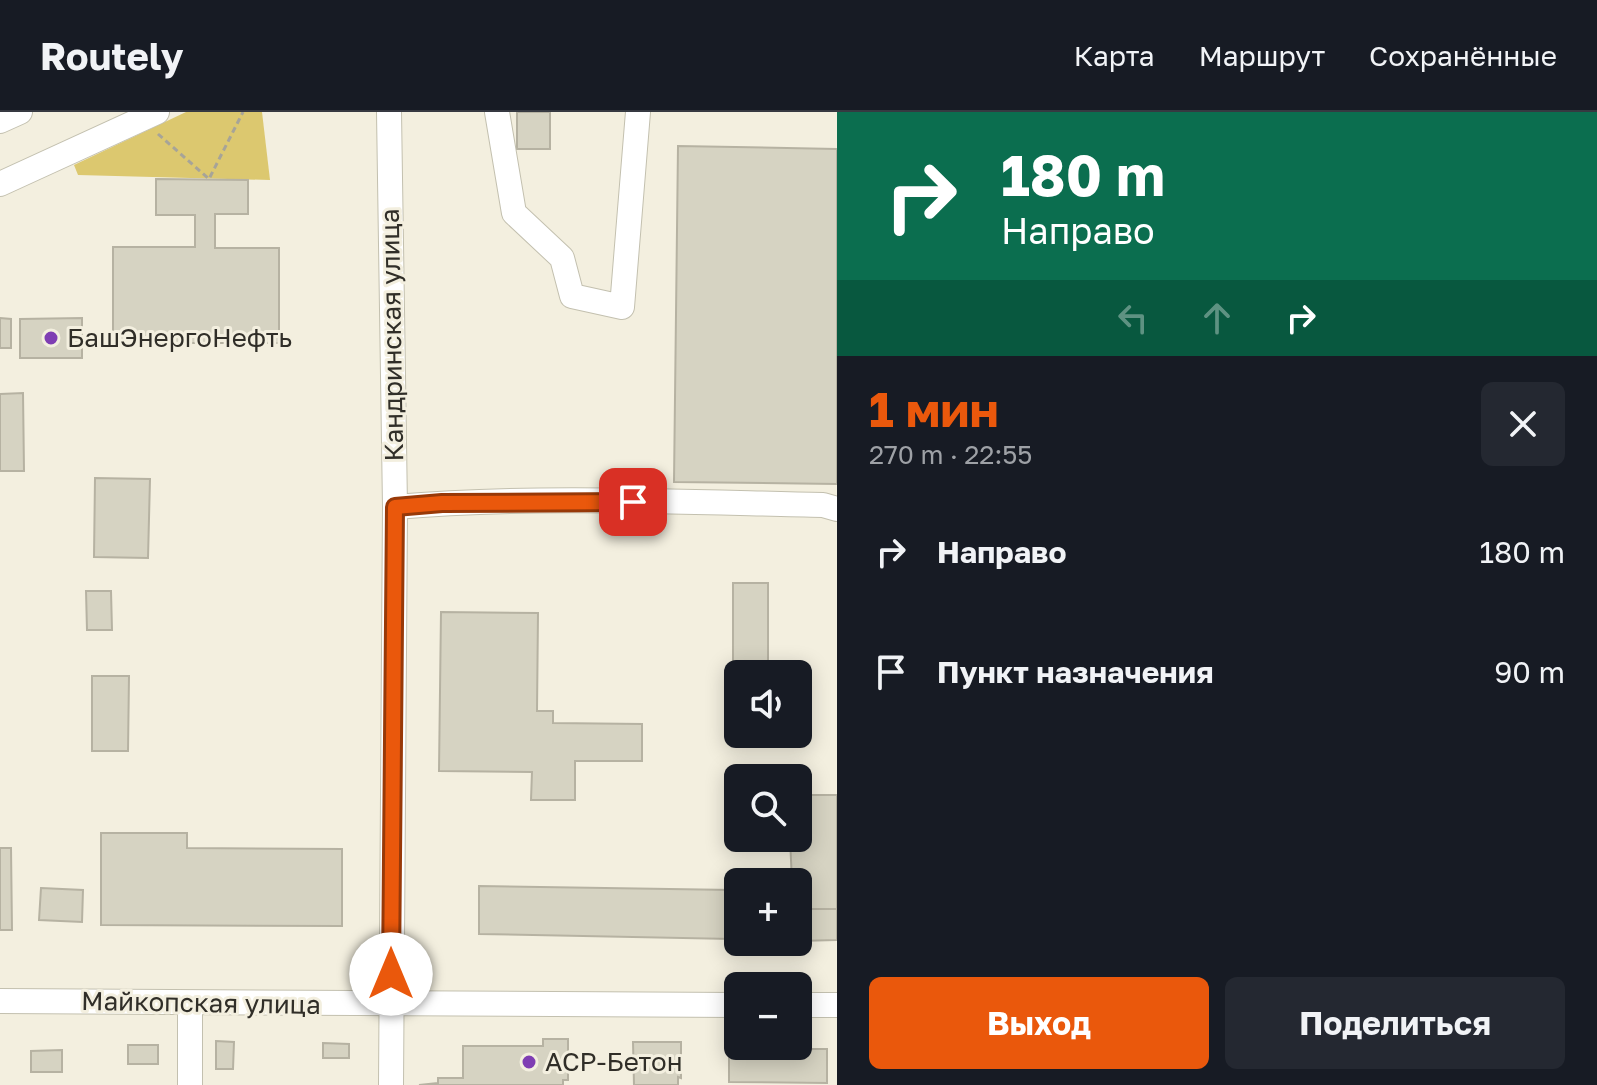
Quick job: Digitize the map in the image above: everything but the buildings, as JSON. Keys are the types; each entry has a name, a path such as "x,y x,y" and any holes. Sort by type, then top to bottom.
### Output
{"street":[{"path":"0,121 20,112"},
{"name":"Кандринская улица","path":"389,112 395,507 391,1085"},
{"path":"497,112 514,213 562,258 572,296 622,307 638,112"},
{"path":"0,184 149,115"},
{"path":"395,507 442,503 665,502 823,505 837,509"},
{"name":"Майкопская улица","path":"0,1001 724,1005"},
{"path":"190,1003 190,1085"},
{"path":"812,1005 837,1005"}],"path":[{"path":"149,115 209,179 243,112"}],"shaded area":[{"path":"186,112 262,112 270,180 78,175 74,165"}],"place":[{"name":"БашЭнергоНефть","path":"51,338"},
{"name":"АСР-Бетон","path":"529,1062"}],"route":[{"path":"391,974 395,507 442,503 633,502"}]}
